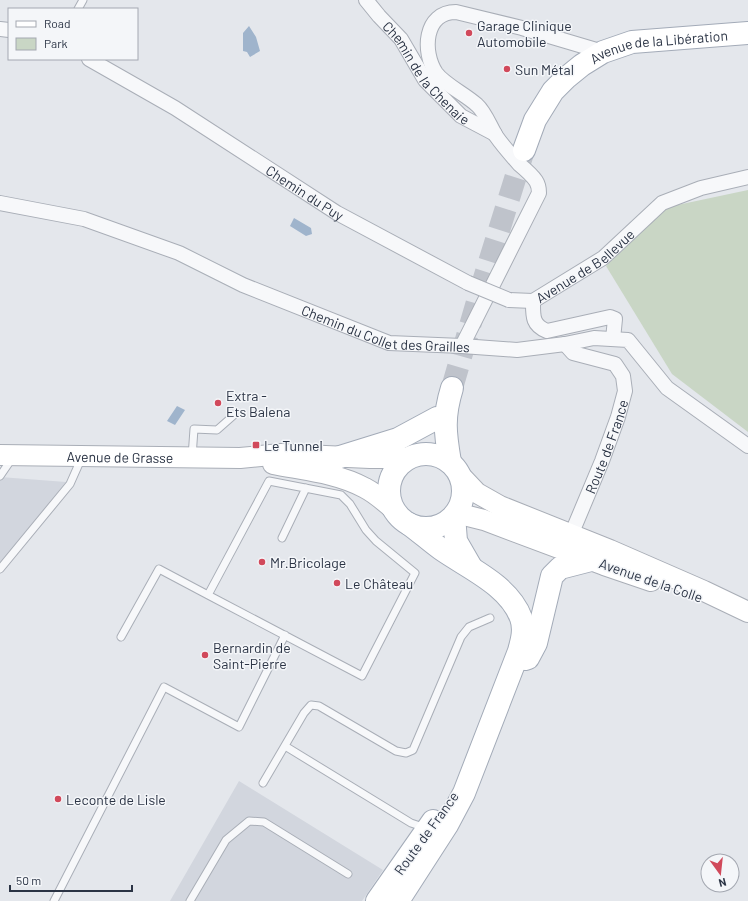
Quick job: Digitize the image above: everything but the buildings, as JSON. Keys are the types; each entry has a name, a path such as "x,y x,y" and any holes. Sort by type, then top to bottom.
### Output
{"main road":[{"name":"Avenue de la Libération","path":"524,150 535,120 553,91 576,70 603,52 632,42 748,33"},
{"path":"340,457 398,439 445,404"},
{"path":"410,457 445,404"},
{"path":"445,404 445,436 455,469 463,485 461,504 455,514 444,524 433,528 421,528 409,524 399,518 392,508 389,497 390,480 398,465 410,457 422,454 432,454 441,456 455,469"},
{"name":"Avenue de Grasse","path":"7,456 240,458 281,454 340,457 410,457"},
{"name":"Avenue de Grasse","path":"240,458 293,477 325,474 359,485 392,508"},
{"name":"Avenue de la Colle","path":"455,469 477,493 491,502 704,591 748,612"},
{"name":"Avenue de la Colle","path":"455,514 484,520 554,545 590,560 748,612"},
{"name":"Route de France","path":"455,514 456,541 472,568"},
{"name":"Route de France","path":"377,901 464,793 513,668 523,636 521,618 511,600 495,585 472,568 441,549 409,524"},
{"path":"513,668 528,658 536,643 552,576 560,568 590,560"},
{"name":"Route de France","path":"398,901 438,827"}],"street":[{"name":"Chemin de la Chenaie","path":"366,0 401,39 425,80 461,116 495,134"},
{"path":"462,346 539,193 537,182 509,153 495,134 478,106 437,74 429,56 427,37 433,25 442,14 456,12 522,28 603,52"},
{"name":"Chemin du Puy","path":"91,60 175,108 337,213 468,283 510,300 533,302"},
{"name":"Avenue de Bellevue","path":"613,339 615,319 610,317 547,331 540,328 533,318 533,302 603,258 662,203 701,188 748,177"},
{"name":"Chemin du Collet des Grailles","path":"0,203 84,219 179,253 243,284 389,343 517,350 565,344 594,338 628,340 667,388 748,446"},
{"name":"Route de France","path":"565,344 573,352 615,364 623,376 625,391 618,417 571,535"},
{"path":"554,545 568,539 571,535"}],"lane":[{"path":"192,457 194,429 216,430 234,415"},
{"path":"0,476 7,456"},
{"path":"0,569 70,484 83,456"},
{"name":"Avenue de Grasse","path":"293,477 300,460 313,461 318,456"},
{"path":"121,637 159,569 208,595 285,635 362,676 415,573 376,541 366,530 350,504 341,495 306,488 293,477 269,481 208,595"},
{"path":"282,538 306,488"},
{"path":"263,783 304,713 311,705 319,706 396,751 406,753 413,750 461,637 470,627 490,618"},
{"path":"54,901 164,687 239,727 285,635"},
{"path":"284,746 411,823 438,827"},
{"path":"190,901 226,840 249,821 264,822 348,874"}],"shaded area":[{"path":"0,477 66,482 0,564"},
{"path":"239,781 383,870 362,901 170,901"}],"green space":[{"path":"748,190 748,432 672,374 606,266 668,207"}],"water":[{"path":"249,26 256,37 260,51 250,57 247,52 243,51 243,33"},
{"path":"294,218 311,228 312,234 306,236 290,226"},
{"path":"177,406 185,410 175,425 167,421"}],"tunnel":[{"path":"452,388 524,150"}],"place":[{"name":"Garage Clinique Automobile","path":"469,33"},
{"name":"Sun Métal","path":"507,69"},
{"name":"Extra - Ets Balena","path":"218,403"},
{"name":"Le Tunnel","path":"256,445"},
{"name":"Mr.Bricolage","path":"262,562"},
{"name":"Le Château","path":"337,583"},
{"name":"Bernardin de Saint-Pierre","path":"205,655"},
{"name":"Leconte de Lisle","path":"58,799"}]}
